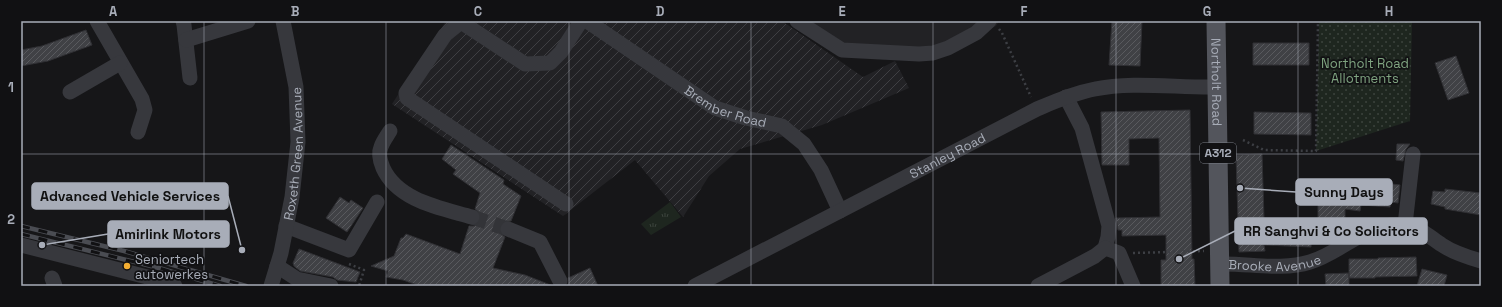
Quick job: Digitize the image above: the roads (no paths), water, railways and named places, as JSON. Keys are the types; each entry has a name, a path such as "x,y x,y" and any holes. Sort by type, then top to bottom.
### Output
{"main road":[{"name":"Northolt Road","path":"1216,21 1220,286"}],"street":[{"path":"97,21 142,99 144,110 138,132"},
{"path":"182,21 184,25 190,78"},
{"path":"186,40 248,21"},
{"name":"Roxeth Green Avenue","path":"271,286 277,266 292,197 298,142 296,87 283,21"},
{"path":"566,204 406,96 406,94 445,35 461,22 525,64 550,63 561,52 581,21"},
{"name":"Brember Road","path":"587,21 715,108 746,118 782,126 804,144 821,170 840,211"},
{"path":"797,21 842,50 920,54 933,53 948,48 993,24"},
{"path":"70,92 120,63"},
{"name":"Stanley Road","path":"695,286 1037,109 1066,96 1096,89 1130,86 1216,87"},
{"path":"1066,96 1082,128 1109,226 1108,237 1112,250 1133,286"},
{"path":"390,131 381,146 380,153 386,174 394,184 406,194 420,201 472,217"},
{"path":"1405,225 1413,154"},
{"path":"286,226 349,250 378,202"},
{"name":"Brooke Avenue","path":"1219,264 1287,266 1310,262 1347,244 1367,232 1385,225 1405,225 1418,230 1460,255 1481,261"},
{"path":"508,229 540,242 560,282"},
{"path":"21,245 167,282 175,286"},
{"path":"1038,286 1095,256 1112,250"},
{"path":"277,266 297,279 331,286"}],"tunnel":[{"path":"472,217 508,229"}],"railway":[{"path":"21,226 124,251 246,286"},
{"path":"21,234 159,268 220,286"}],"place":[{"name":"Sunny Days","path":"1240,188"},
{"name":"Amirlink Motors","path":"42,245"},
{"name":"Advanced Vehicle Services","path":"242,250"},
{"name":"RR Sanghvi & Co Solicitors","path":"1179,259"},
{"name":"Seniortech autowerkes","path":"127,266"}],"park label":[{"name":"Northolt Road Allotments","path":"1365,70"}]}
